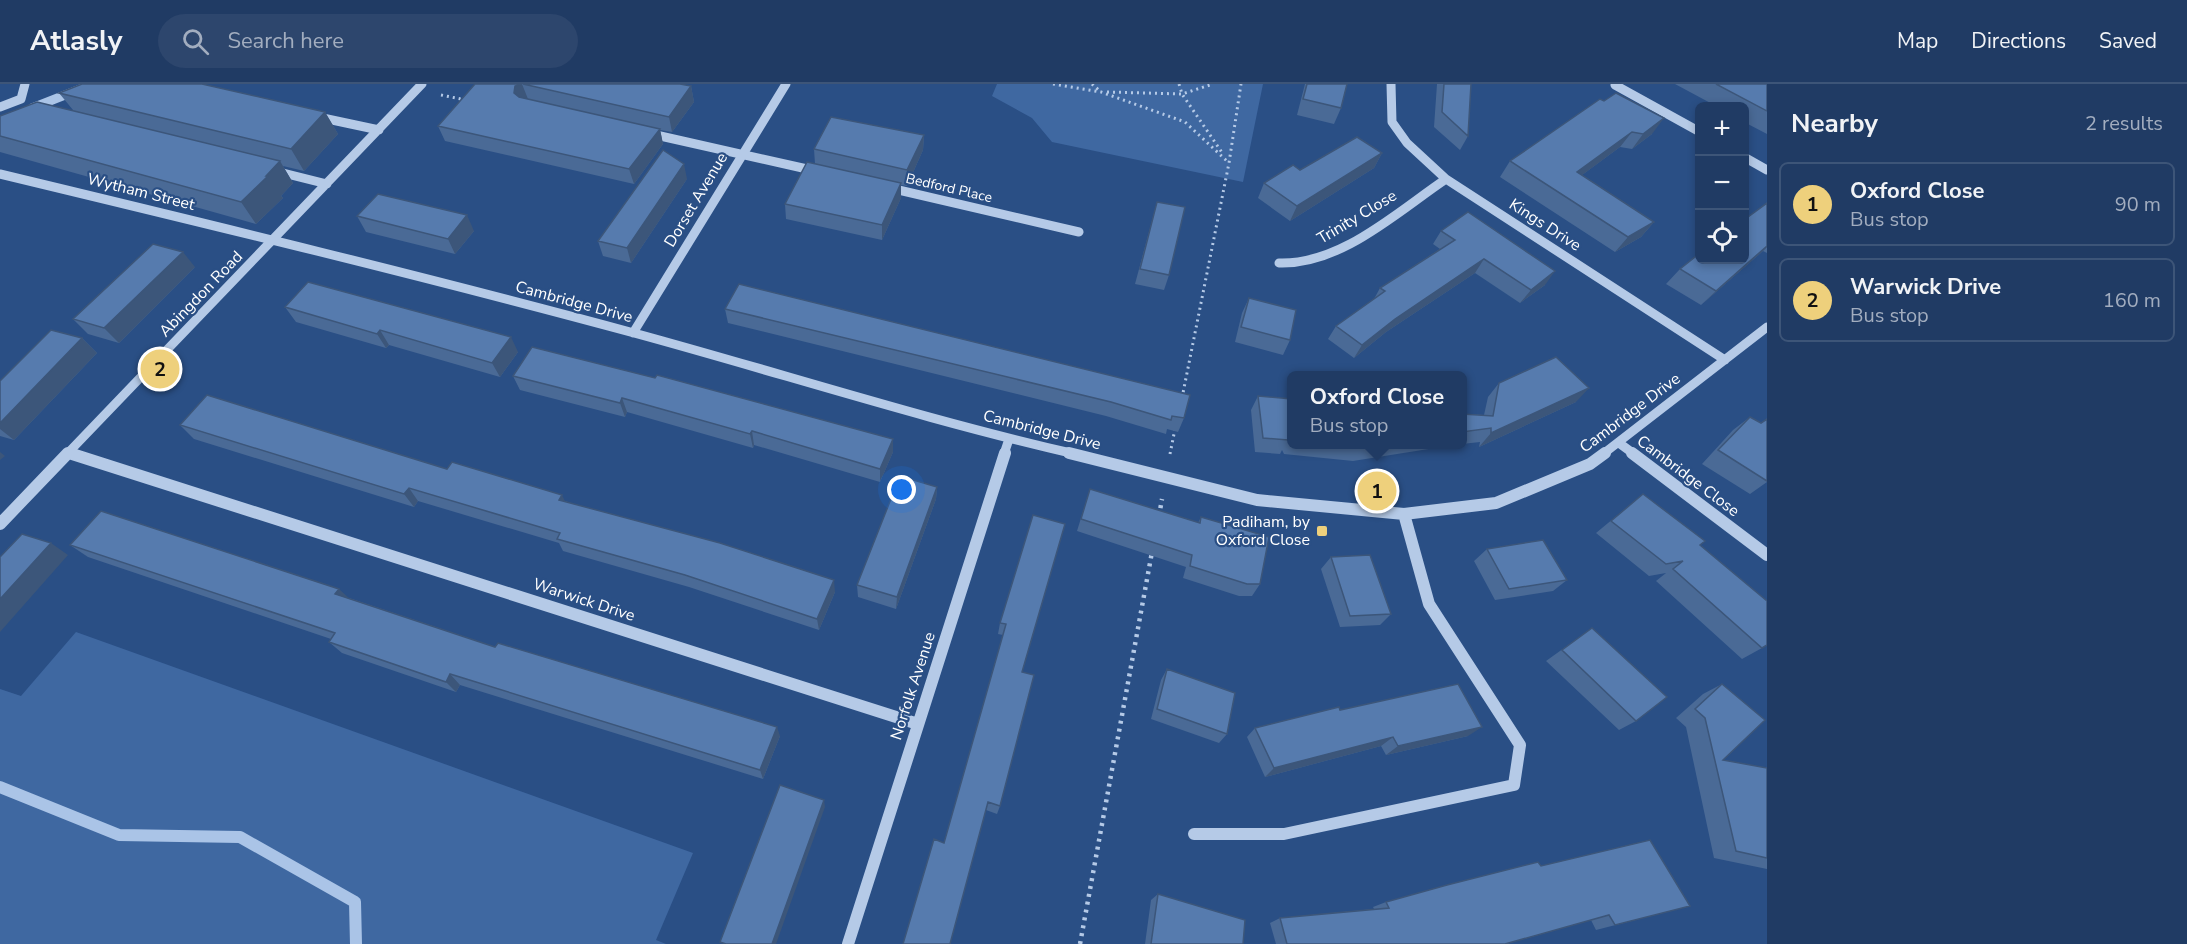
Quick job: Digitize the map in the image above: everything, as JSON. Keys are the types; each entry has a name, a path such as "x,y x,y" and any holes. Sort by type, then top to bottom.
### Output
{"street":[{"path":"0,107 21,99 25,84"},
{"name":"Dorset Avenue","path":"633,333 786,84"},
{"name":"Kings Drive","path":"1391,84 1392,122 1407,143 1446,179 1725,360"},
{"path":"1609,84 1615,84 1695,129"},
{"name":"Abingdon Road","path":"0,524 275,240 419,87"},
{"path":"311,116 379,130"},
{"path":"640,131 823,172"},
{"path":"1749,160 1767,170"},
{"path":"271,170 327,184"},
{"name":"Wytham Street","path":"0,174 275,240"},
{"name":"Trinity Close","path":"1278,263 1290,266 1313,261 1339,249 1446,179"},
{"name":"Bedford Place","path":"882,186 1079,232"},
{"name":"Cambridge Drive","path":"275,240 633,333 1009,439 1166,475 1257,500 1404,513 1496,503 1590,465 1767,327"},
{"name":"Norfolk Avenue","path":"848,944 1009,439"},
{"name":"Cambridge Close","path":"1619,443 1767,555"},
{"name":"Warwick Drive","path":"69,453 918,724"},
{"path":"1194,834 1284,834 1515,785 1520,745 1429,604 1404,513"}],"path":[{"path":"1053,84 1101,92 1182,94 1213,84"},
{"path":"1092,84 1101,92 1185,122 1229,162"},
{"path":"1179,84 1182,94 1229,162"},
{"path":"1179,409 1229,162 1241,84"},
{"path":"419,87 474,101"},
{"path":"1158,522 1177,420"},
{"path":"1080,944 1154,546"}],"shaded area":[{"path":"997,84 1263,84 1243,182 1052,142 1032,118 992,96"},
{"path":"76,632 693,853 656,940 666,944 0,944 0,689 21,696"}],"building":[{"path":"82,84 202,84 325,112 291,149 59,93"},
{"path":"475,84 522,84 515,86 514,93 519,97 660,129 629,169 438,126"},
{"path":"523,84 680,84 691,86 669,117"},
{"path":"1307,84 1347,84 1341,108 1303,99"},
{"path":"1444,84 1471,84 1468,136 1442,112"},
{"path":"1716,84 1767,84 1767,111"},
{"path":"1616,93 1664,118 1643,134 1632,132 1577,172 1654,222 1628,237 1510,161 1600,99 1604,101"},
{"path":"37,102 280,161 241,202 0,136 0,116"},
{"path":"831,117 924,135 907,170 814,149"},
{"path":"1357,137 1382,153 1297,206 1264,183 1293,165 1300,170"},
{"path":"663,150 684,164 627,248 598,241"},
{"path":"807,162 901,183 882,225 785,204"},
{"path":"378,194 467,215 448,239 357,216"},
{"path":"1157,202 1185,207 1169,275 1140,269"},
{"path":"1767,203 1767,246 1749,262 1749,216"},
{"path":"1468,212 1555,271 1531,290 1484,259 1395,319 1362,345 1336,326 1385,291 1380,288 1455,240 1441,231"},
{"path":"153,244 183,252 104,328 73,319"},
{"path":"1695,257 1695,264 1747,264 1716,291 1680,269"},
{"path":"308,282 511,337 492,363 380,330 377,334 285,307"},
{"path":"739,284 1190,395 1184,418 1172,416 1171,420 1111,402 725,309"},
{"path":"1249,298 1296,310 1290,340 1241,327"},
{"path":"51,330 82,338 0,423 0,381"},
{"path":"532,347 655,378 657,375 893,439 880,469 752,431 750,434 622,398 620,403 513,376"},
{"path":"1556,357 1589,388 1491,433 1491,428 1467,431 1467,414 1493,416 1499,383"},
{"path":"207,395 447,469 452,462 562,495 559,500 720,543 834,580 817,619 685,575 557,539 560,533 409,488 404,494 180,425"},
{"path":"1258,396 1287,399 1287,440 1263,438"},
{"path":"1750,417 1761,423 1767,419 1767,481 1718,450"},
{"path":"900,476 937,487 897,597 857,585"},
{"path":"1090,489 1200,523 1201,517 1269,537 1260,584 1247,584 1190,566 1192,555 1081,519"},
{"path":"1643,494 1705,541 1700,545 1767,601 1767,645 1762,648 1673,569 1683,561 1666,564 1611,521"},
{"path":"101,511 339,589 335,594 495,647 498,643 777,727 760,770 450,674 446,682 329,642 335,633 70,545"},
{"path":"1033,515 1065,524 1022,672 1034,675 1000,806 988,802 950,944 903,944 934,839 944,843 1006,624 1000,623"},
{"path":"22,534 51,543 0,599 0,557"},
{"path":"1543,540 1567,580 1509,589 1487,549"},
{"path":"1370,555 1391,614 1350,616 1331,557"},
{"path":"1592,628 1667,697 1636,721 1562,650"},
{"path":"1167,669 1235,693 1227,734 1157,709"},
{"path":"1458,684 1482,727 1398,746 1393,737 1274,768 1255,728 1339,707 1340,710"},
{"path":"1722,684 1765,720 1723,760 1767,768 1767,858 1736,851 1705,718 1695,709"},
{"path":"780,785 824,800 772,944 720,942"},
{"path":"1650,840 1690,906 1615,925 1609,915 1505,944 1287,944 1280,918 1389,908 1386,902 1447,885 1538,862 1541,866"},
{"path":"1158,894 1245,920 1243,944 1151,944"}],"waterway":[{"path":"32,108 93,84"},
{"path":"0,787 119,835 240,837 355,902 356,944"}],"place":[{"name":"Warwick Drive","path":"160,369"},
{"name":"Oxford Close","path":"1377,491"},
{"name":"Padiham, by Oxford Close","path":"1322,531"}]}
